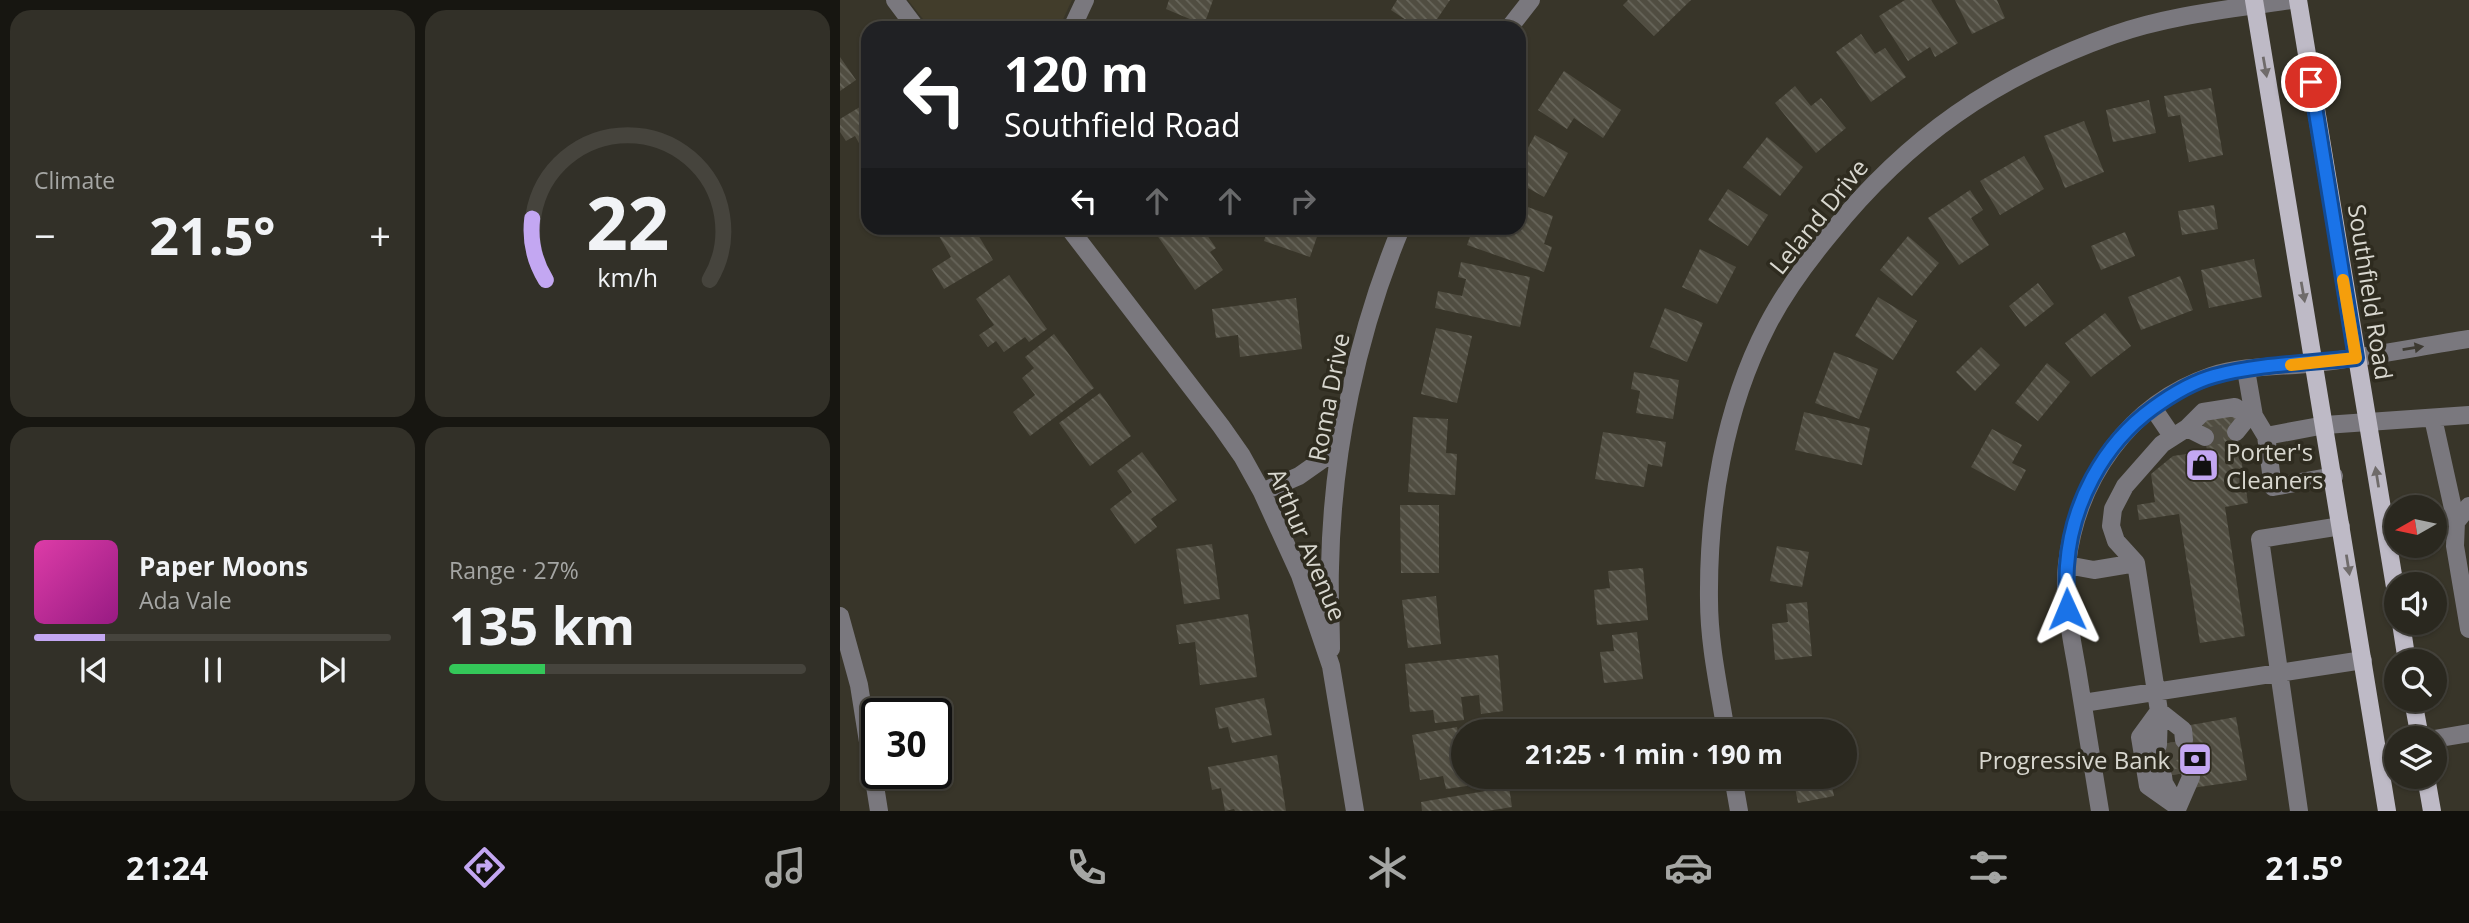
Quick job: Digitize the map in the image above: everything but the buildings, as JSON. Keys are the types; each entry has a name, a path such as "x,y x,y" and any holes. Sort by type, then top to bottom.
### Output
{"main road":[{"name":"Southfield Road","path":"2298,0 2393,572"},
{"path":"2255,3 2387,811"},
{"path":"2428,789 2432,811"}],"street":[{"path":"895,0 911,21"},
{"path":"1075,21 1085,0"},
{"path":"1514,21 1531,0"},
{"name":"Leland Drive","path":"1724,719 1711,636 1709,599 1712,526 1717,489 1741,388 1766,327 1800,270 1889,167 1916,143 1974,101 2003,84 2046,61 2114,34 2255,3 2290,0"},
{"name":"Arthur Avenue","path":"1074,235 1221,426 1262,492 1300,575 1331,666 1355,811"},
{"name":"Roma Drive","path":"1331,666 1332,518 1345,422 1360,348 1398,235"},
{"path":"2100,811 2067,609 2067,565 2075,521 2091,479 2116,442 2137,419 2173,394 2212,376 2467,341"},
{"path":"2246,370 2251,417"},
{"path":"2159,711 2183,730 2172,742 2159,711 2136,563 2116,541 2111,526 2113,509 2125,486 2140,466 2203,412 2235,407 2251,417 2266,436 2273,487 2333,476"},
{"path":"2153,408 2179,432 2205,437"},
{"path":"2266,436 2325,425 2469,415"},
{"path":"2236,432 2251,417"},
{"path":"2433,418 2456,522 2455,546 2469,629"},
{"path":"1262,492 1299,476 1326,457 1345,422"},
{"path":"2456,522 2469,506"},
{"path":"2299,811 2260,539 2342,526"},
{"path":"2067,565 2094,570 2136,563"},
{"path":"840,616 859,685 879,811"},
{"path":"2082,703 2363,660"},
{"path":"2159,711 2140,737 2148,786 2179,809"},
{"path":"2447,737 2469,733"},
{"path":"2177,774 2191,777 2179,809 2164,783 2177,774"},
{"path":"1735,789 1739,811"}],"shaded area":[{"path":"908,0 1072,0 1062,21 924,21"}],"tunnel":[{"path":"2205,437 2236,432"},
{"path":"2174,742 2179,774"},
{"path":"2158,745 2163,776"}],"slow traffic":[{"path":"2291,365 2356,358 2343,280"}],"place":[{"name":"Porter's Cleaners","path":"2202,465"},
{"name":"Progressive Bank","path":"2195,759"}],"route":[{"path":"2067,609 2067,565 2075,521 2091,479 2116,442 2137,419 2173,394 2212,376 2356,358 2311,82"}]}
